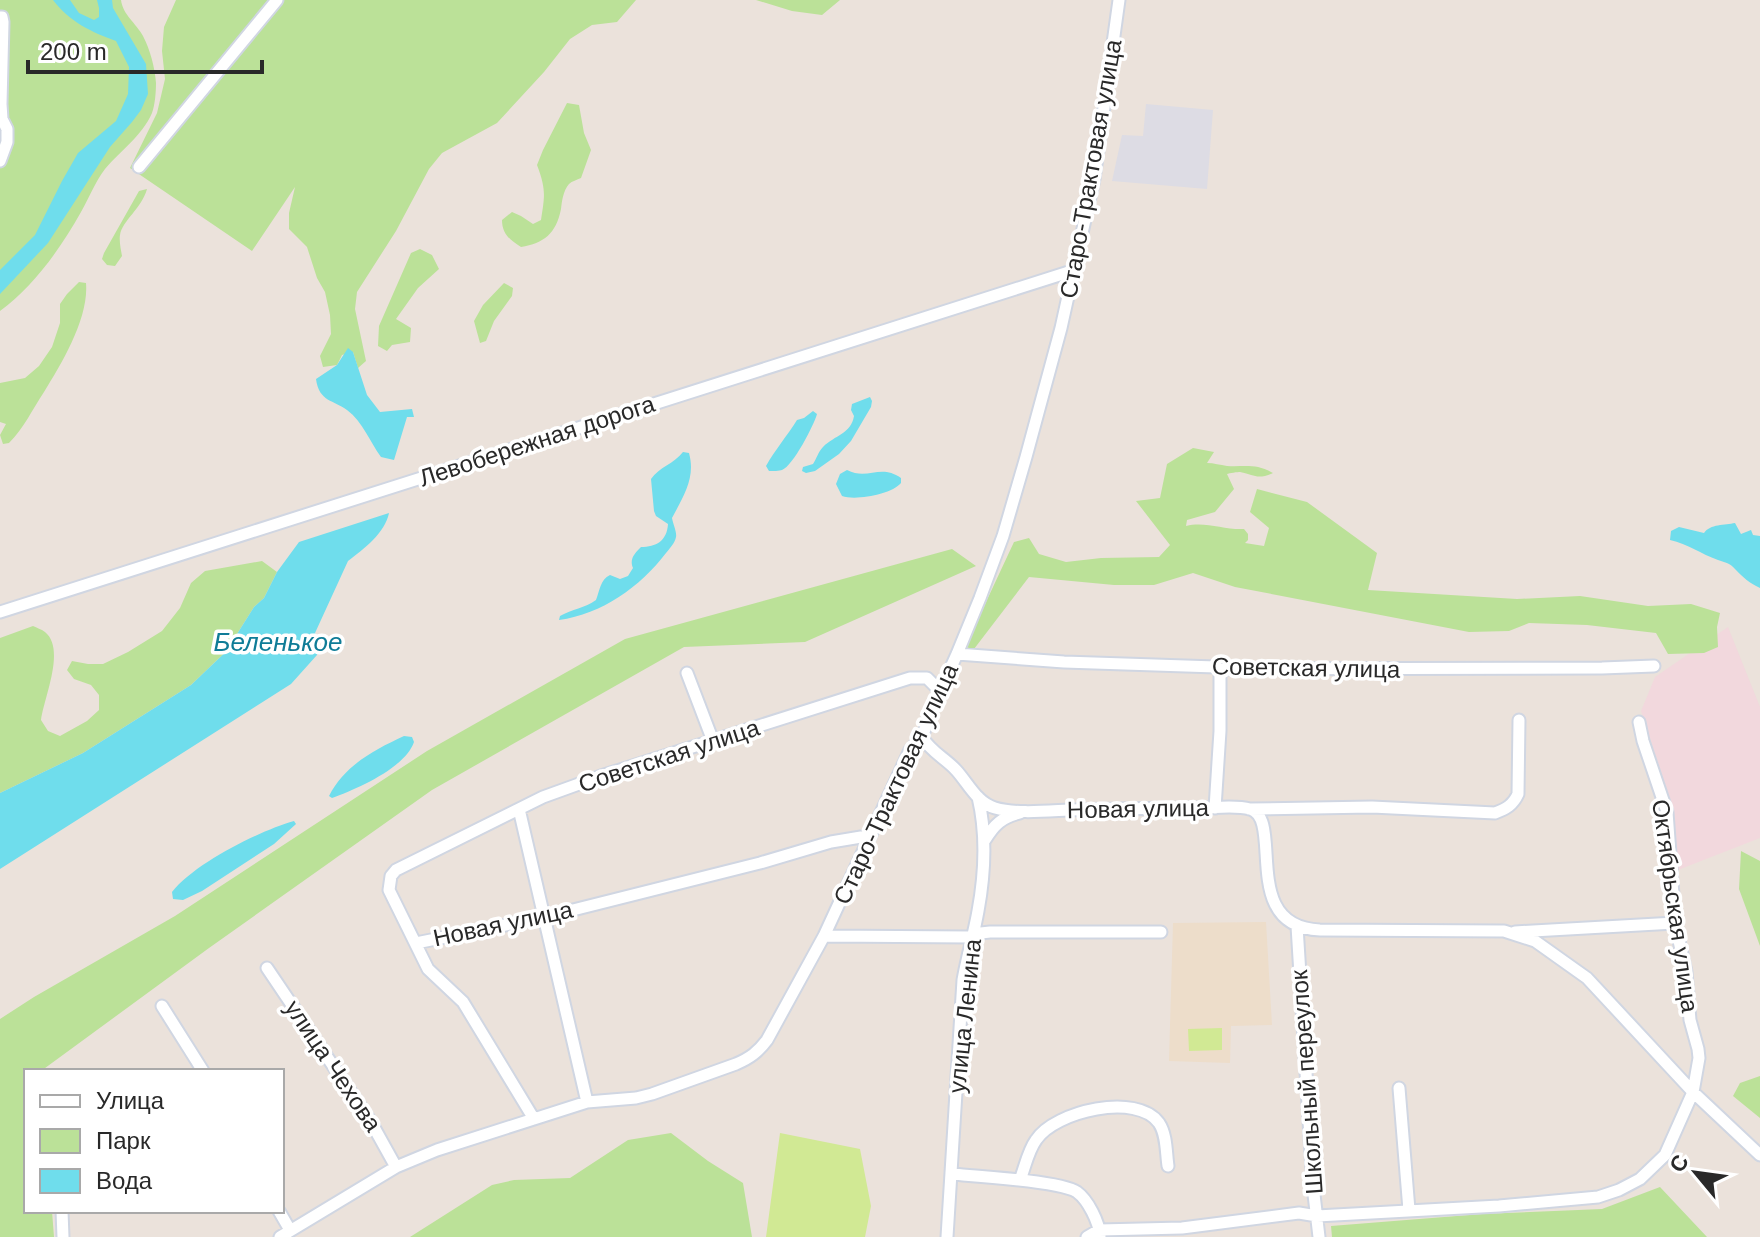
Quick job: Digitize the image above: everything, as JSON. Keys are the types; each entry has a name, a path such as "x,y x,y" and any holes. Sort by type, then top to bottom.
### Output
{"street":[{"path":"139,167 277,0"},
{"name":"Старо-Трактовая улица","path":"285,1234 396,1167 462,1141 587,1102 652,1094 749,1058 767,1040 824,936 910,750 922,737 1003,536 1075,270 1096,164 1119,0"},
{"path":"0,17 3,22 0,71 2,119 7,142 0,161"},
{"name":"Левобережная дорога","path":"0,612 1075,270"},
{"name":"Советская улица","path":"957,654 1220,669 1654,666"},
{"path":"1215,808 1220,669"},
{"path":"687,673 713,741"},
{"name":"Советская улица","path":"416,943 389,890 391,876 402,866 543,797 910,678 927,678 940,691"},
{"name":"Новая улица","path":"922,737 978,797 995,808 1027,811 1372,807 1495,813 1506,810 1518,794 1519,720"},
{"name":"Октябрьская улица","path":"1099,1233 1182,1228 1299,1213 1317,1216 1598,1197 1640,1179 1665,1155 1693,1092 1699,1058 1675,923 1667,812 1639,722"},
{"name":"улица Ленина","path":"947,1237 963,980 978,913 985,860 978,797"},
{"path":"519,809 587,1102"},
{"path":"1249,809 1263,821 1271,894 1288,920 1297,926 1320,930 1507,932 1675,923"},
{"path":"984,841 1002,818 1027,811"},
{"name":"Новая улица","path":"416,943 545,917 831,842 869,838"},
{"name":"Школьный переулок","path":"1297,926 1319,1237"},
{"path":"824,936 971,937 990,932 1161,932"},
{"path":"1507,932 1535,941 1587,978 1693,1092 1760,1155"},
{"path":"416,943 428,969 470,1013 534,1119"},
{"name":"улица Чехова","path":"267,968 371,1122 396,1167"},
{"path":"162,1006 202,1069"},
{"path":"1399,1088 1409,1210"},
{"path":"1020,1180 1036,1139 1046,1129 1086,1110 1110,1107 1139,1111 1158,1121 1168,1166"},
{"path":"951,1174 1020,1180 1076,1191 1091,1212 1099,1233 1087,1237"},
{"path":"62,1213 63,1237"},
{"path":"280,1213 285,1234"}],"shaded area":[{"path":"1146,104 1213,110 1207,189 1112,181 1122,135 1143,136"},
{"path":"1728,627 1760,707 1760,838 1678,870 1674,811 1641,711 1655,677"},
{"path":"1266,922 1272,1025 1231,1026 1230,1063 1169,1061 1173,923"}],"green space":[{"path":"0,0 121,0 124,10 146,41 156,83 153,110 143,129 101,174 73,226 45,266 0,311"},
{"path":"176,0 636,0 617,22 592,25 570,39 497,123 442,153 429,169 396,231 357,292 355,309 366,361 358,368 353,352 342,355 337,365 323,367 320,356 331,334 330,315 325,292 307,247 289,229 295,187 252,251 130,168 157,113 165,79 162,51 164,27"},
{"path":"756,0 840,0 822,15 792,11"},
{"path":"567,103 579,105 591,150 581,178 570,183 565,190 559,218 552,231 542,240 521,247 507,236 502,220 512,212 533,224 541,220 544,192 537,165"},
{"path":"147,189 120,235 122,256 115,266 107,265 102,259 104,253 139,191"},
{"path":"420,249 432,255 439,269 418,288 396,319 411,328 410,342 392,345 387,351 378,346 379,326 411,253"},
{"path":"79,282 86,283 86,297 73,340 24,425 9,443 3,444 0,435 6,424 0,422 0,383 25,378 39,366 52,347 60,323 60,304"},
{"path":"504,283 513,288 512,296 494,321 486,341 480,343 474,321 483,305"},
{"path":"1193,448 1214,452 1207,463 1256,467 1273,473 1259,477 1240,472 1227,474 1234,489 1215,512 1187,520 1186,526 1200,524 1244,529 1248,534 1245,543 1264,546 1269,528 1250,512 1257,489 1307,502 1377,553 1368,590 1517,599 1580,596 1648,606 1691,604 1720,613 1718,647 1704,653 1668,654 1656,633 1587,625 1529,623 1509,631 1469,632 1235,587 1193,573 1154,585 1114,585 1029,577 974,649 965,647 1014,542 1029,538 1039,554 1066,562 1159,557 1170,545 1136,501 1160,498 1167,464"},
{"path":"952,549 976,566 805,642 684,647 432,790 44,1069 24,1069 24,1213 52,1213 54,1237 0,1237 0,1019 175,916 427,751 625,639"},
{"path":"262,561 277,572 264,598 254,607 234,644 191,685 83,753 0,793 0,638 33,626 45,632 51,640 54,661 41,720 48,731 60,736 87,721 99,710 99,695 91,685 74,679 67,670 72,661 103,664 128,652 162,631 180,608 191,583 205,571"},
{"path":"1741,851 1760,861 1760,946 1739,889"},
{"path":"1222,1028 1222,1050 1189,1051 1188,1029"},
{"path":"1760,1076 1760,1118 1733,1096 1740,1083"},
{"path":"671,1133 743,1183 752,1237 410,1237 492,1185 514,1180 570,1178 628,1140"},
{"path":"780,1133 860,1149 871,1206 865,1237 766,1237"},
{"path":"1660,1187 1707,1237 1332,1237 1331,1226 1482,1214 1602,1209"}],"water":[{"path":"53,0 70,0 79,13 94,20 99,17 97,0 112,0 113,8 146,64 148,94 141,110 110,147 48,243 0,294 0,270 35,235 78,153 116,121 128,94 129,67 116,41 82,25"},
{"path":"348,348 353,352 367,395 380,412 412,409 414,417 407,417 394,460 381,457 358,420 320,392 316,379 337,365"},
{"path":"870,397 871,407 851,441 815,471 802,471 803,467 813,464 823,447 850,427 854,416 852,404"},
{"path":"813,411 817,414 815,419 792,461 782,470 769,471 766,466 797,420"},
{"path":"683,452 689,453 691,471 672,518 676,535 672,546 644,577 619,597 590,612 559,620 560,616 596,600 604,580 610,575 620,579 628,576 633,568 632,559 639,549 663,539 668,524 654,511 651,479"},
{"path":"847,470 861,474 887,472 901,478 901,483 873,496 842,496 836,484 840,474"},
{"name":"Беленькое","path":"389,513 378,534 348,561 315,633 320,642 317,655 291,684 0,869 0,793 83,753 191,685 234,644 254,607 264,598 277,572 299,542"},
{"path":"1735,523 1741,534 1751,530 1753,535 1760,536 1760,588 1729,564 1670,540 1671,531 1679,527 1704,533 1714,526"},
{"path":"404,736 412,737 414,742 409,752 391,769 354,789 332,798 329,796 352,767"},
{"path":"294,821 296,824 274,844 202,891 183,900 173,899 172,892 182,881 211,859 263,832"}]}
